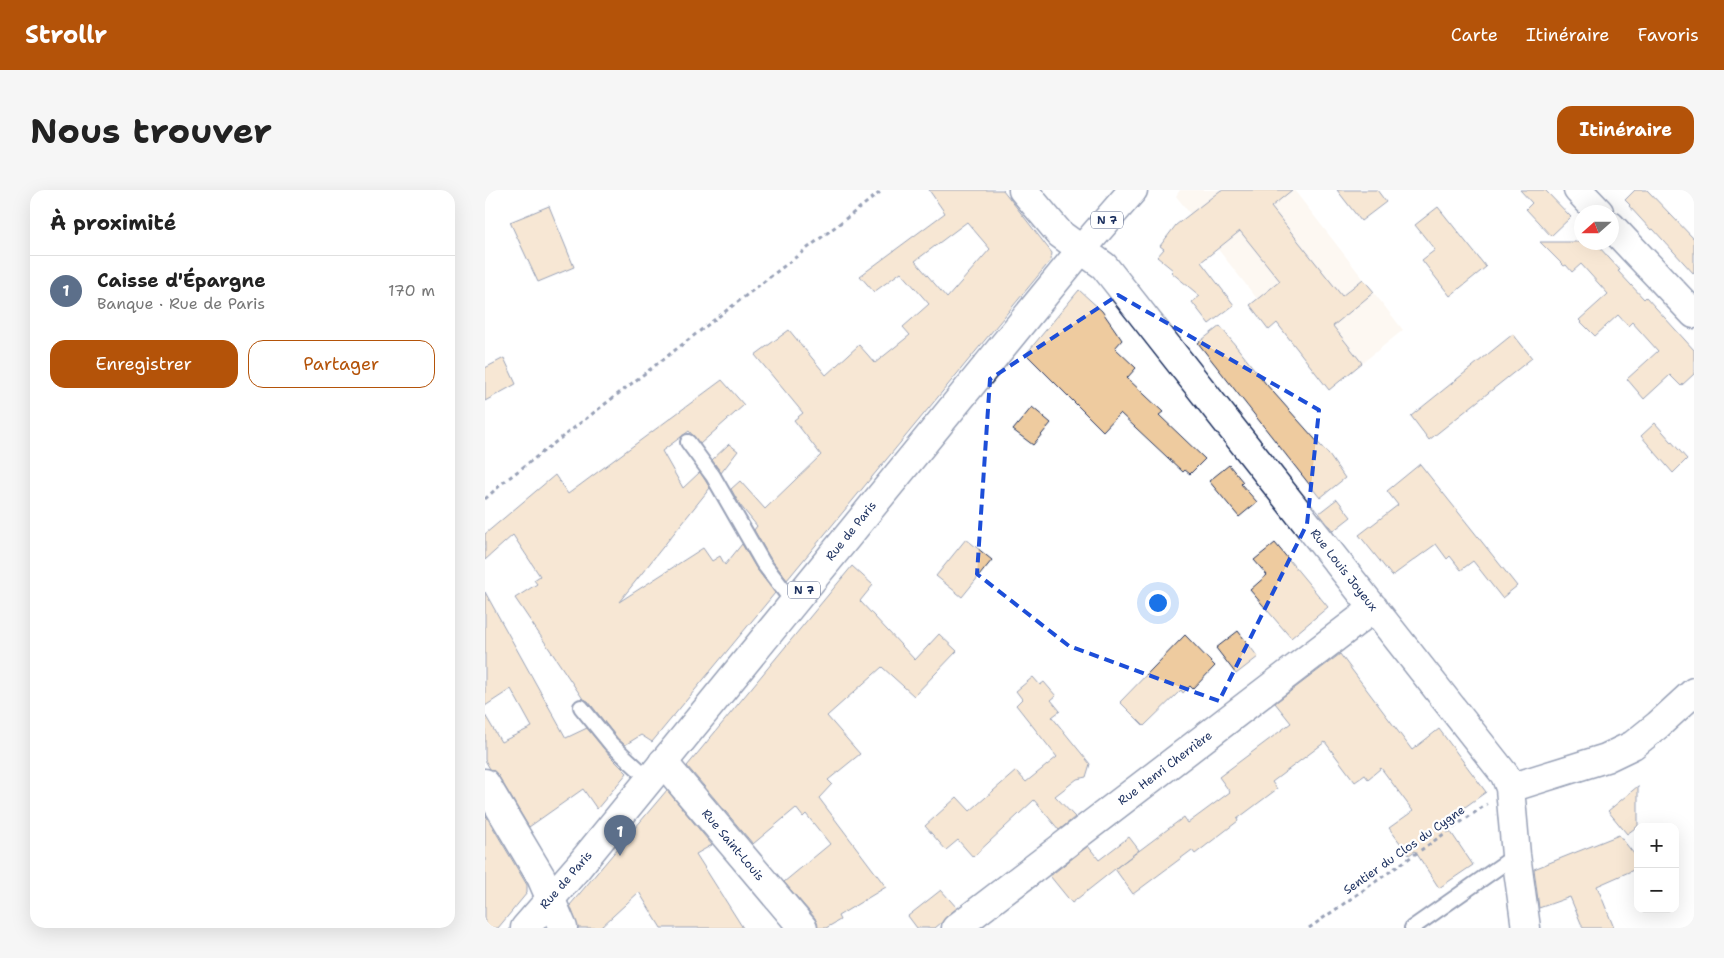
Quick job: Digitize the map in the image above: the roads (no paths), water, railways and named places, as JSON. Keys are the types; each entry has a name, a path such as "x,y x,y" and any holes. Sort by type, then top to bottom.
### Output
{"street":[{"name":"Rue Louis Joyeux","path":"1023,190 1060,234 1104,266 1505,775 1510,788 1516,855 1526,928"},
{"name":"N 7","path":"1081,250 1133,190"},
{"path":"1578,190 1592,205"},
{"path":"1619,234 1694,314"},
{"name":"Rue de Paris","path":"525,928 579,866 1081,250"},
{"name":"Rue Henri Cherrière","path":"956,928 1375,608"},
{"path":"1510,788 1606,758 1633,745 1694,692"},
{"name":"Rue Saint-Louis","path":"656,770 803,928"},
{"path":"485,783 541,877 563,928"}],"lane":[{"path":"688,442 713,476 763,564 793,602"},
{"path":"581,707 611,744 656,770"},
{"path":"1412,928 1516,855"}],"place":[{"name":"Caisse d'Épargne","path":"620,856"}]}
